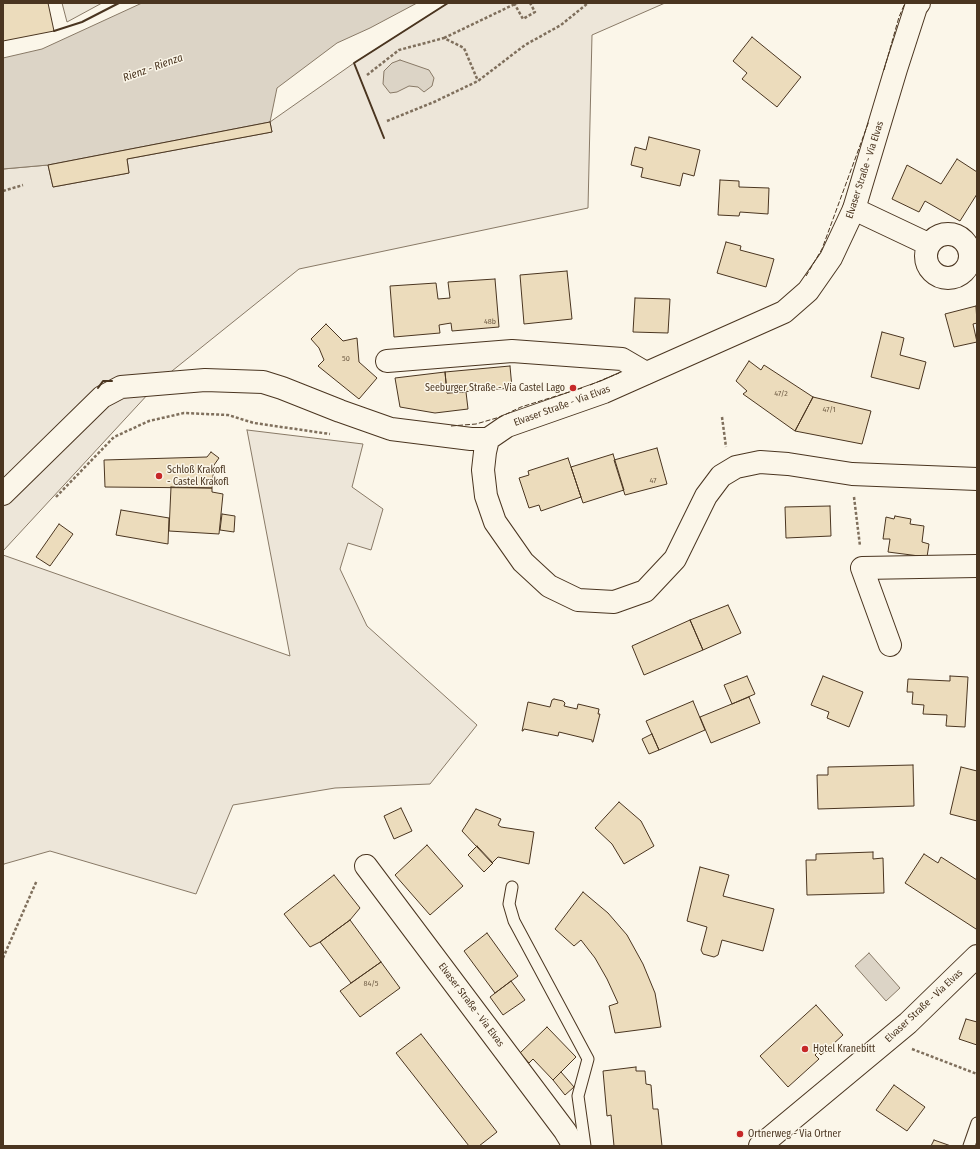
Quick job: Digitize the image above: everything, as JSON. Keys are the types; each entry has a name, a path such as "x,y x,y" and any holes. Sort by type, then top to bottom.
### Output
{"street":[{"name":"Elvaser Straße - Via Elvas","path":"488,439 507,426 604,392 784,312 808,291 831,258 854,209 916,7 919,3"},
{"path":"854,209 928,244"},
{"path":"387,361 512,351 622,359 646,374"},
{"path":"3,494 102,396 121,387 205,380 263,382 391,429 471,439 488,439 483,470 486,496 495,522 522,562 550,586 578,600 614,602 645,591 675,559 706,496 721,476 736,467 760,462 788,464 852,474 977,479"},
{"path":"890,646 862,568 977,566"},
{"name":"Elvaser Straße - Via Elvas","path":"366,866 566,1131 574,1146"},
{"name":"Elvaser Straße - Via Elvas","path":"760,1146 908,1022 977,956"}],"lane":[{"path":"512,887 509,904 514,921 588,1059 578,1096 585,1146"},
{"path":"969,1146 977,1123"}],"path":[{"path":"367,75 399,50 444,38 516,4 523,19 535,12 530,3"},
{"path":"387,121 434,102 478,81 525,45 561,25 588,3"},
{"path":"444,38 464,48 478,81"},
{"path":"3,191 23,185"},
{"path":"56,497 114,437 149,421 184,413 228,415 254,423 332,434"},
{"path":"722,417 727,455 736,467"},
{"path":"852,474 862,568"},
{"path":"3,958 37,880"},
{"path":"888,1039 977,1074"}],"shaded area":[{"path":"62,3 102,3 67,22"},
{"path":"448,3 665,3 592,35 588,208 299,269 162,379 3,551 3,169 48,165 53,187 129,173 127,159 272,132 270,122 354,63"},
{"path":"247,430 363,444 352,487 383,509 371,550 348,543 340,569 367,626 477,725 430,784 335,788 233,805 196,894 50,851 4,864 3,866 3,555 290,656"}],"water":[{"name":"Rienz - Rienza","path":"142,3 417,3 370,28 337,43 277,88 270,122 48,165 3,169 3,58 42,49"},
{"path":"400,60 429,70 434,78 432,86 424,92 418,87 409,86 397,92 390,93 383,84 384,71 392,63"},
{"path":"869,953 900,988 886,1001 855,966"}],"building":[{"path":"3,3 48,3 54,31 3,41"},
{"path":"752,37 801,77 777,107 742,79 747,73 733,61"},
{"path":"270,122 272,132 127,159 129,173 53,187 48,165"},
{"path":"649,137 700,150 694,176 683,173 680,186 641,177 643,168 631,165 635,147 646,150"},
{"path":"957,159 977,172 977,194 960,221 925,201 919,212 892,199 907,165 941,184"},
{"path":"720,180 739,181 739,187 769,188 768,214 740,212 739,216 718,215"},
{"path":"726,242 741,246 740,250 774,259 766,287 717,273"},
{"path":"567,271 572,319 524,324 520,275"},
{"path":"495,279 499,327 452,331 451,323 439,325 440,333 394,337 390,286 436,283 438,299 450,298 448,282"},
{"path":"635,298 670,299 668,333 633,332"},
{"path":"976,306 977,323 973,324 977,342 954,347 945,314"},
{"path":"326,324 343,341 357,338 359,362 377,378 359,399 318,366 324,360 319,348 311,339"},
{"path":"882,332 904,338 900,355 926,362 919,389 871,377"},
{"path":"749,361 761,370 764,365 813,397 795,431 743,394 747,391 736,381"},
{"path":"510,366 512,388 447,393 445,372"},
{"path":"445,372 447,393 466,392 468,409 435,413 400,407 395,378"},
{"path":"813,397 871,411 862,444 795,431"},
{"path":"657,448 667,484 625,495 614,460"},
{"name":"Schloß Krakofl - Castel Krakofl","path":"211,452 219,458 214,465 212,488 105,487 104,460 207,457"},
{"path":"613,454 624,490 583,503 571,467"},
{"path":"568,458 581,497 541,511 539,505 529,508 519,478 529,475 528,471"},
{"path":"171,487 212,488 212,492 223,494 219,534 169,531"},
{"path":"830,506 831,536 786,538 785,507"},
{"path":"121,510 169,518 168,544 116,535"},
{"path":"222,514 235,516 234,532 220,530"},
{"path":"895,516 911,519 910,524 924,526 922,542 929,544 927,557 888,552 890,539 883,539 886,517 894,519"},
{"path":"59,524 73,534 50,566 36,557"},
{"path":"728,605 741,633 703,650 690,620"},
{"path":"690,620 703,650 644,675 632,646"},
{"path":"747,676 755,694 732,704 724,685"},
{"path":"823,676 863,692 849,727 827,718 829,712 811,705"},
{"path":"950,676 968,677 965,727 946,726 947,715 923,714 924,705 912,704 913,692 907,692 908,679 950,681"},
{"path":"749,697 760,723 711,743 700,717"},
{"path":"552,700 563,701 565,703 564,706 577,709 578,704 599,709 598,714 600,714 593,742 592,740 559,732 558,736 524,729 522,731 528,702 550,707"},
{"path":"693,701 705,730 659,750 646,721"},
{"path":"652,734 659,750 649,754 642,739"},
{"path":"913,765 914,806 818,809 817,775 828,775 828,767"},
{"path":"961,767 977,771 977,821 950,814"},
{"path":"619,802 641,821 654,846 624,864 612,844 595,828"},
{"path":"401,808 412,831 394,839 384,816"},
{"path":"476,809 501,819 498,825 501,827 534,832 529,864 498,857 492,863 462,831"},
{"path":"427,845 463,886 430,915 395,875"},
{"path":"477,846 493,863 484,872 468,855"},
{"path":"873,852 873,859 883,858 884,893 807,895 806,860 816,860 816,854"},
{"path":"924,854 938,863 941,857 977,880 976,929 905,883"},
{"path":"700,867 729,875 723,896 774,909 763,951 722,940 718,955 714,957 703,954 701,950 707,927 687,921"},
{"path":"334,875 360,908 350,920 320,942 310,947 284,914"},
{"path":"583,892 608,913 627,935 643,964 655,993 661,1027 615,1033 609,1006 618,1003 595,958 581,940 574,946 555,929"},
{"path":"350,920 381,962 351,983 320,942"},
{"path":"487,933 518,976 495,993 464,951"},
{"path":"381,962 400,988 360,1017 340,991"},
{"path":"511,981 525,1000 503,1015 490,997"},
{"path":"816,1005 843,1035 821,1055 818,1052 815,1055 819,1059 788,1087 760,1056"},
{"path":"966,1019 977,1022 977,1045 959,1039"},
{"path":"547,1027 576,1057 553,1080 533,1059 529,1063 520,1053"},
{"path":"421,1034 497,1132 479,1146 469,1146 396,1053"},
{"path":"636,1067 636,1071 645,1071 646,1084 651,1085 653,1109 658,1109 662,1146 614,1146 611,1115 607,1116 603,1071"},
{"path":"561,1072 574,1087 565,1095 553,1080"},
{"path":"894,1085 925,1107 907,1131 876,1110"},
{"path":"934,1140 951,1146 931,1146"}],"fence":[{"path":"884,70 899,17 905,3"},
{"path":"806,276 822,249 869,121"},
{"path":"590,385 619,373"},
{"path":"451,426 476,424 500,417 521,407 582,388"}],"wall":[{"path":"54,31 82,22 119,3"},
{"path":"384,138 354,63 448,3"},
{"path":"98,388 103,381 112,381"}],"place":[{"name":"Seeburger Straße - Via Castel Lago","path":"573,388"},
{"name":"Schloß Krakofl - Castel Krakofl","path":"159,476"},
{"name":"Hotel Kranebitt","path":"805,1049"},
{"name":"Ortnerweg - Via Ortner","path":"740,1134"}]}
